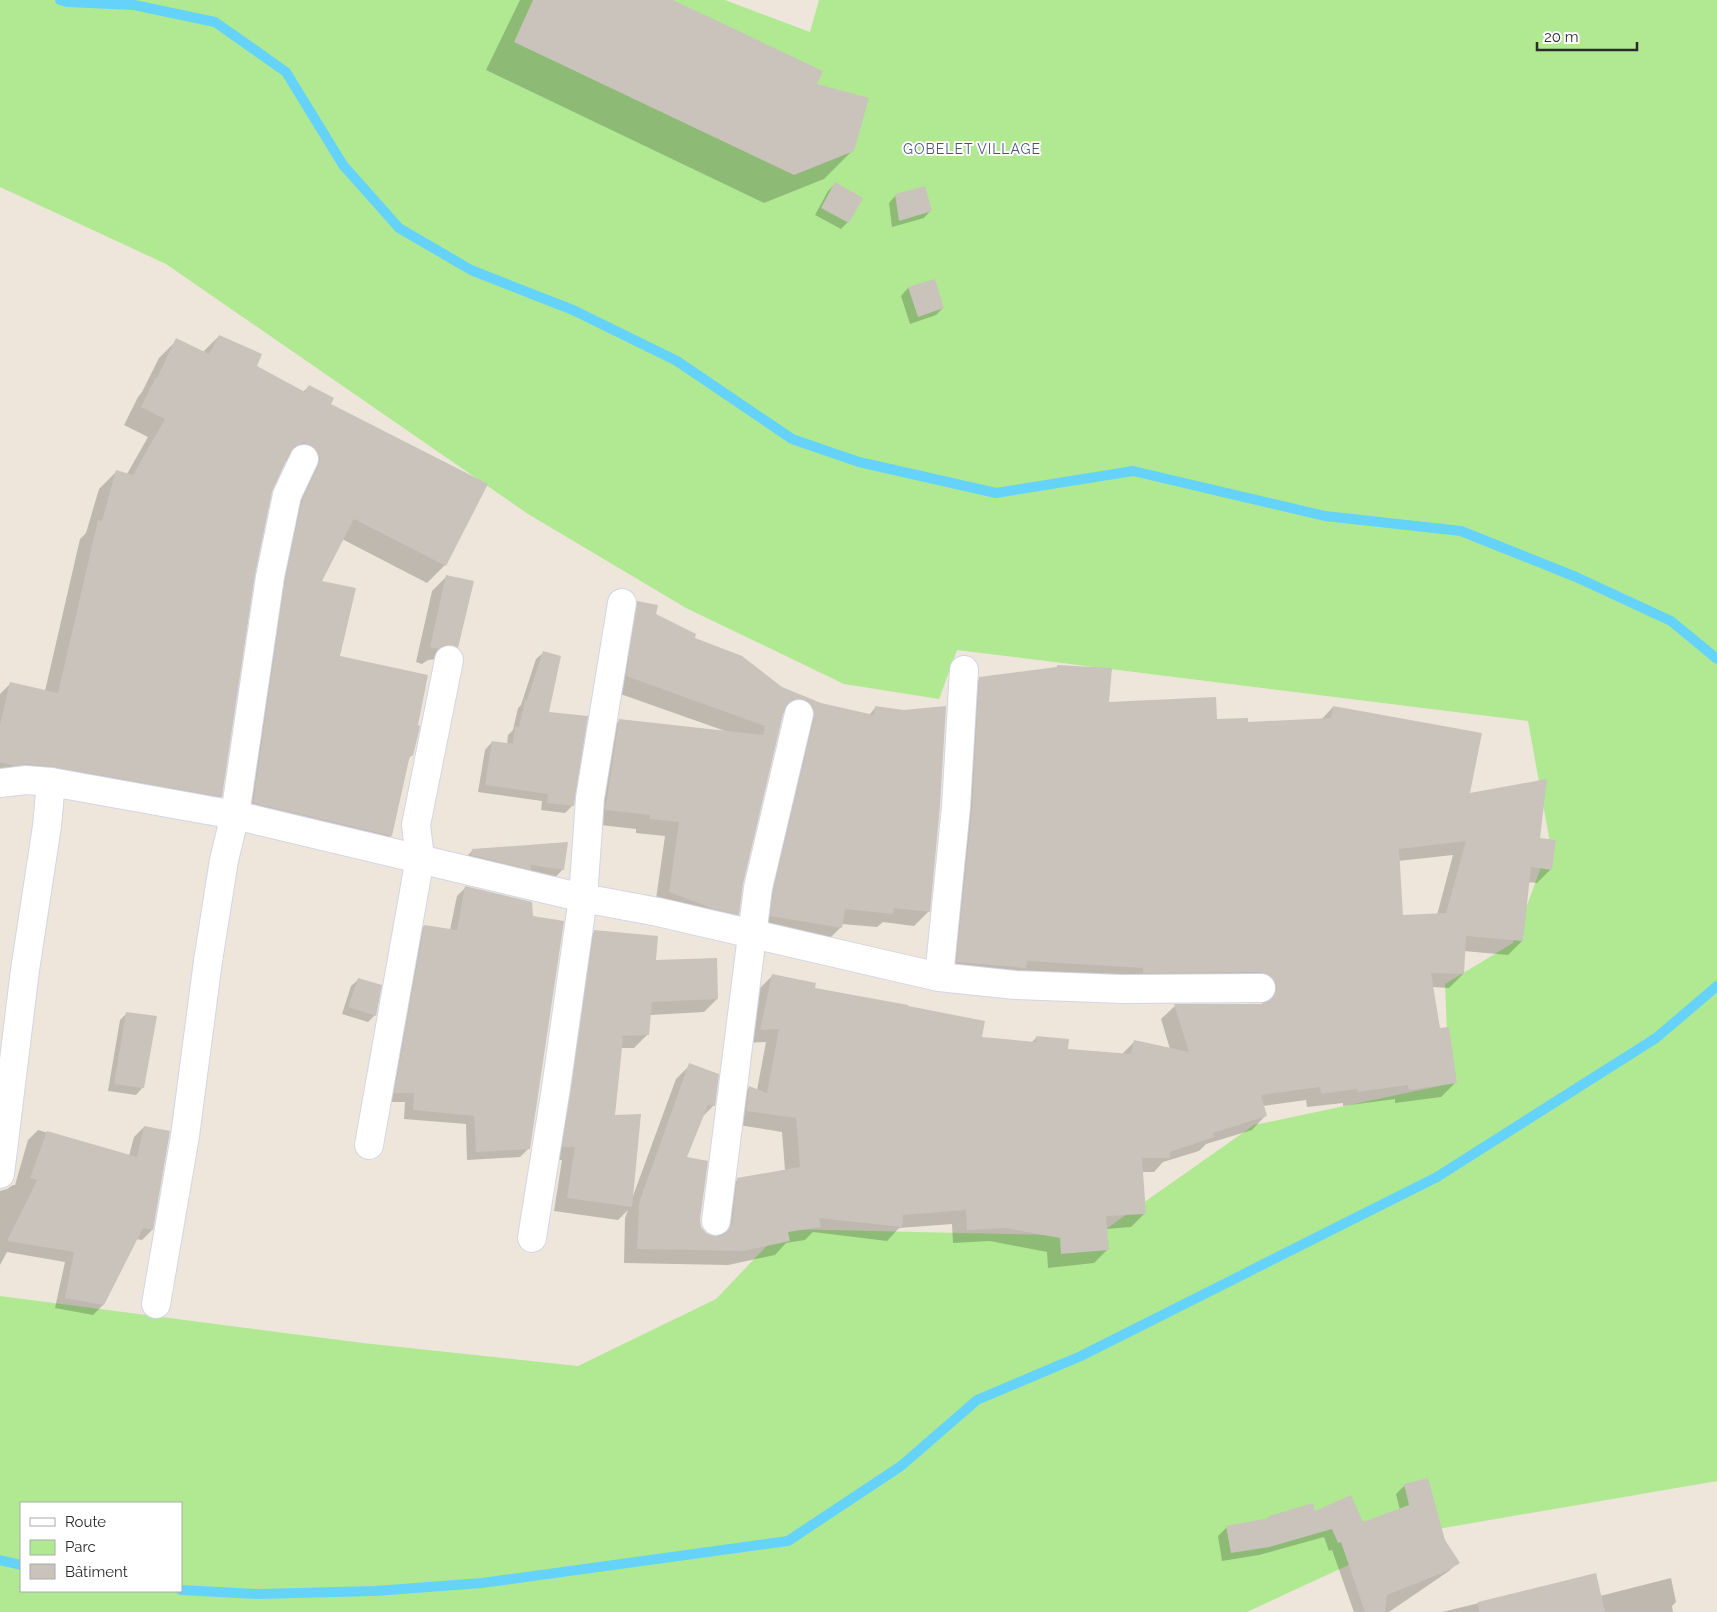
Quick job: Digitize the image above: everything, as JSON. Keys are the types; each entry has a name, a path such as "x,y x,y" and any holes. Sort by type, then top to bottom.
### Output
{"street":[{"path":"156,1304 185,1136 208,961 224,860 235,815 270,577 287,495 304,458"},
{"path":"532,1238 583,898 590,798 622,603"},
{"path":"369,1145 420,858 416,825 449,660"},
{"path":"939,976 956,807 964,670"},
{"path":"716,1221 758,888 799,714"},
{"path":"0,783 26,780 51,782 235,815 583,898 658,912 939,976 1015,985 1122,989 1262,988"},
{"path":"0,1174 24,980 47,826 51,782"}],"green space":[{"path":"0,0 725,0 810,32 819,0 1717,0 1717,1481 1420,1532 1247,1612 0,1612 0,1296 363,1343 578,1366 716,1299 783,1229 1096,1236 1254,1125 1449,1084 1445,984 1513,943 1550,843 1528,721 957,650 939,699 844,684 686,608 528,514 166,264 0,187"}],"building":[{"path":"533,0 673,0 823,71 817,84 869,98 854,151 794,175 514,42"},
{"path":"835,182 863,198 849,223 821,208"},
{"path":"925,186 932,211 899,221 895,194"},
{"path":"935,279 944,308 918,317 908,287"},
{"path":"219,335 262,354 257,366 305,392 309,385 334,398 331,404 488,484 446,566 354,519 322,581 356,588 340,656 428,675 418,725 420,726 419,731 413,756 410,755 392,836 253,803 285,580 302,500 320,458 317,450 303,443 296,446 290,452 272,492 255,575 222,797 54,767 27,764 15,766 0,762 0,725 10,682 58,693 98,520 102,521 116,470 133,475 165,419 141,407 176,338 209,354"},
{"path":"446,575 474,581 458,648 452,645 444,645 438,649 430,647"},
{"path":"637,601 658,605 656,614 696,634 695,638 742,656 782,687 821,703 874,715 875,706 904,710 946,706 940,806 930,912 894,908 893,914 845,909 842,928 770,916 773,891 814,718 814,710 810,703 802,699 794,699 788,703 784,710 743,884 739,915 714,909 669,892 679,822 650,819 650,815 605,810 619,719 763,735 765,726 626,676"},
{"path":"543,651 561,656 549,712 588,716 574,806 547,803 548,794 485,785 492,741 513,744 515,726 519,727 525,700 527,700"},
{"path":"1057,665 1112,668 1109,702 1216,697 1217,719 1248,718 1248,722 1331,718 1333,706 1482,733 1470,793 1547,779 1540,838 1556,840 1552,870 1531,867 1523,941 1466,936 1464,974 1431,973 1440,1028 1449,1027 1457,1083 1409,1090 1408,1085 1357,1092 1357,1089 1321,1094 1320,1087 1261,1095 1267,1116 1213,1133 1214,1137 1170,1152 1170,1158 1142,1158 1146,1214 1106,1216 1109,1250 1061,1254 1060,1238 1005,1228 967,1230 966,1210 903,1215 902,1227 819,1218 821,1227 788,1232 790,1241 743,1251 637,1249 639,1203 689,1063 719,1074 715,1106 708,1105 687,1157 708,1161 700,1219 701,1227 706,1233 722,1236 729,1230 732,1223 737,1178 800,1167 796,1118 746,1111 749,1086 767,1093 779,1029 760,1030 772,974 816,983 815,988 985,1021 982,1037 1036,1042 1036,1036 1069,1039 1068,1049 1131,1054 1134,1040 1189,1052 1174,1004 1261,1004 1268,1002 1274,996 1277,988 1275,981 1269,975 1261,972 1143,973 1143,968 1027,961 1026,968 956,962 972,808 979,677 1057,667","holes":["1466,841 1446,913 1403,915 1399,849"]},
{"path":"568,842 564,870 531,865 531,870 471,855 472,849"},
{"path":"465,886 532,902 533,916 564,921 530,1149 476,1152 474,1116 413,1110 414,1093 394,1093 424,925 457,930"},
{"path":"594,930 658,936 656,960 717,958 718,999 652,1002 649,1035 620,1036 623,1038 615,1115 641,1114 632,1207 567,1198 575,1147 562,1147"},
{"path":"358,978 382,985 376,1016 348,1007"},
{"path":"126,1012 157,1016 144,1088 114,1084"},
{"path":"144,1126 170,1131 153,1230 143,1228 104,1305 65,1298 74,1252 7,1241 37,1180 30,1178 47,1131 137,1157"},
{"path":"1428,1478 1445,1540 1460,1563 1447,1571 1387,1595 1385,1612 1365,1612 1341,1542 1338,1543 1332,1529 1269,1547 1231,1553 1226,1526 1269,1518 1269,1516 1313,1503 1315,1511 1351,1495 1363,1522 1409,1505 1404,1484"},
{"path":"1596,1573 1605,1612 1479,1612 1478,1602"}],"waterway":[{"path":"60,0 67,2 134,5 215,22 286,72 343,165 399,228 471,270 573,310 677,361 792,439 859,462 996,493 1133,471 1325,516 1461,531 1576,577 1671,621 1717,659"},
{"path":"182,1590 258,1594 375,1591 482,1583 788,1541 901,1466 977,1400 1081,1356 1437,1177 1656,1038 1717,986"},
{"path":"0,1560 20,1565"}],"district":[{"name":"GOBELET VILLAGE","path":"972,149"}]}
